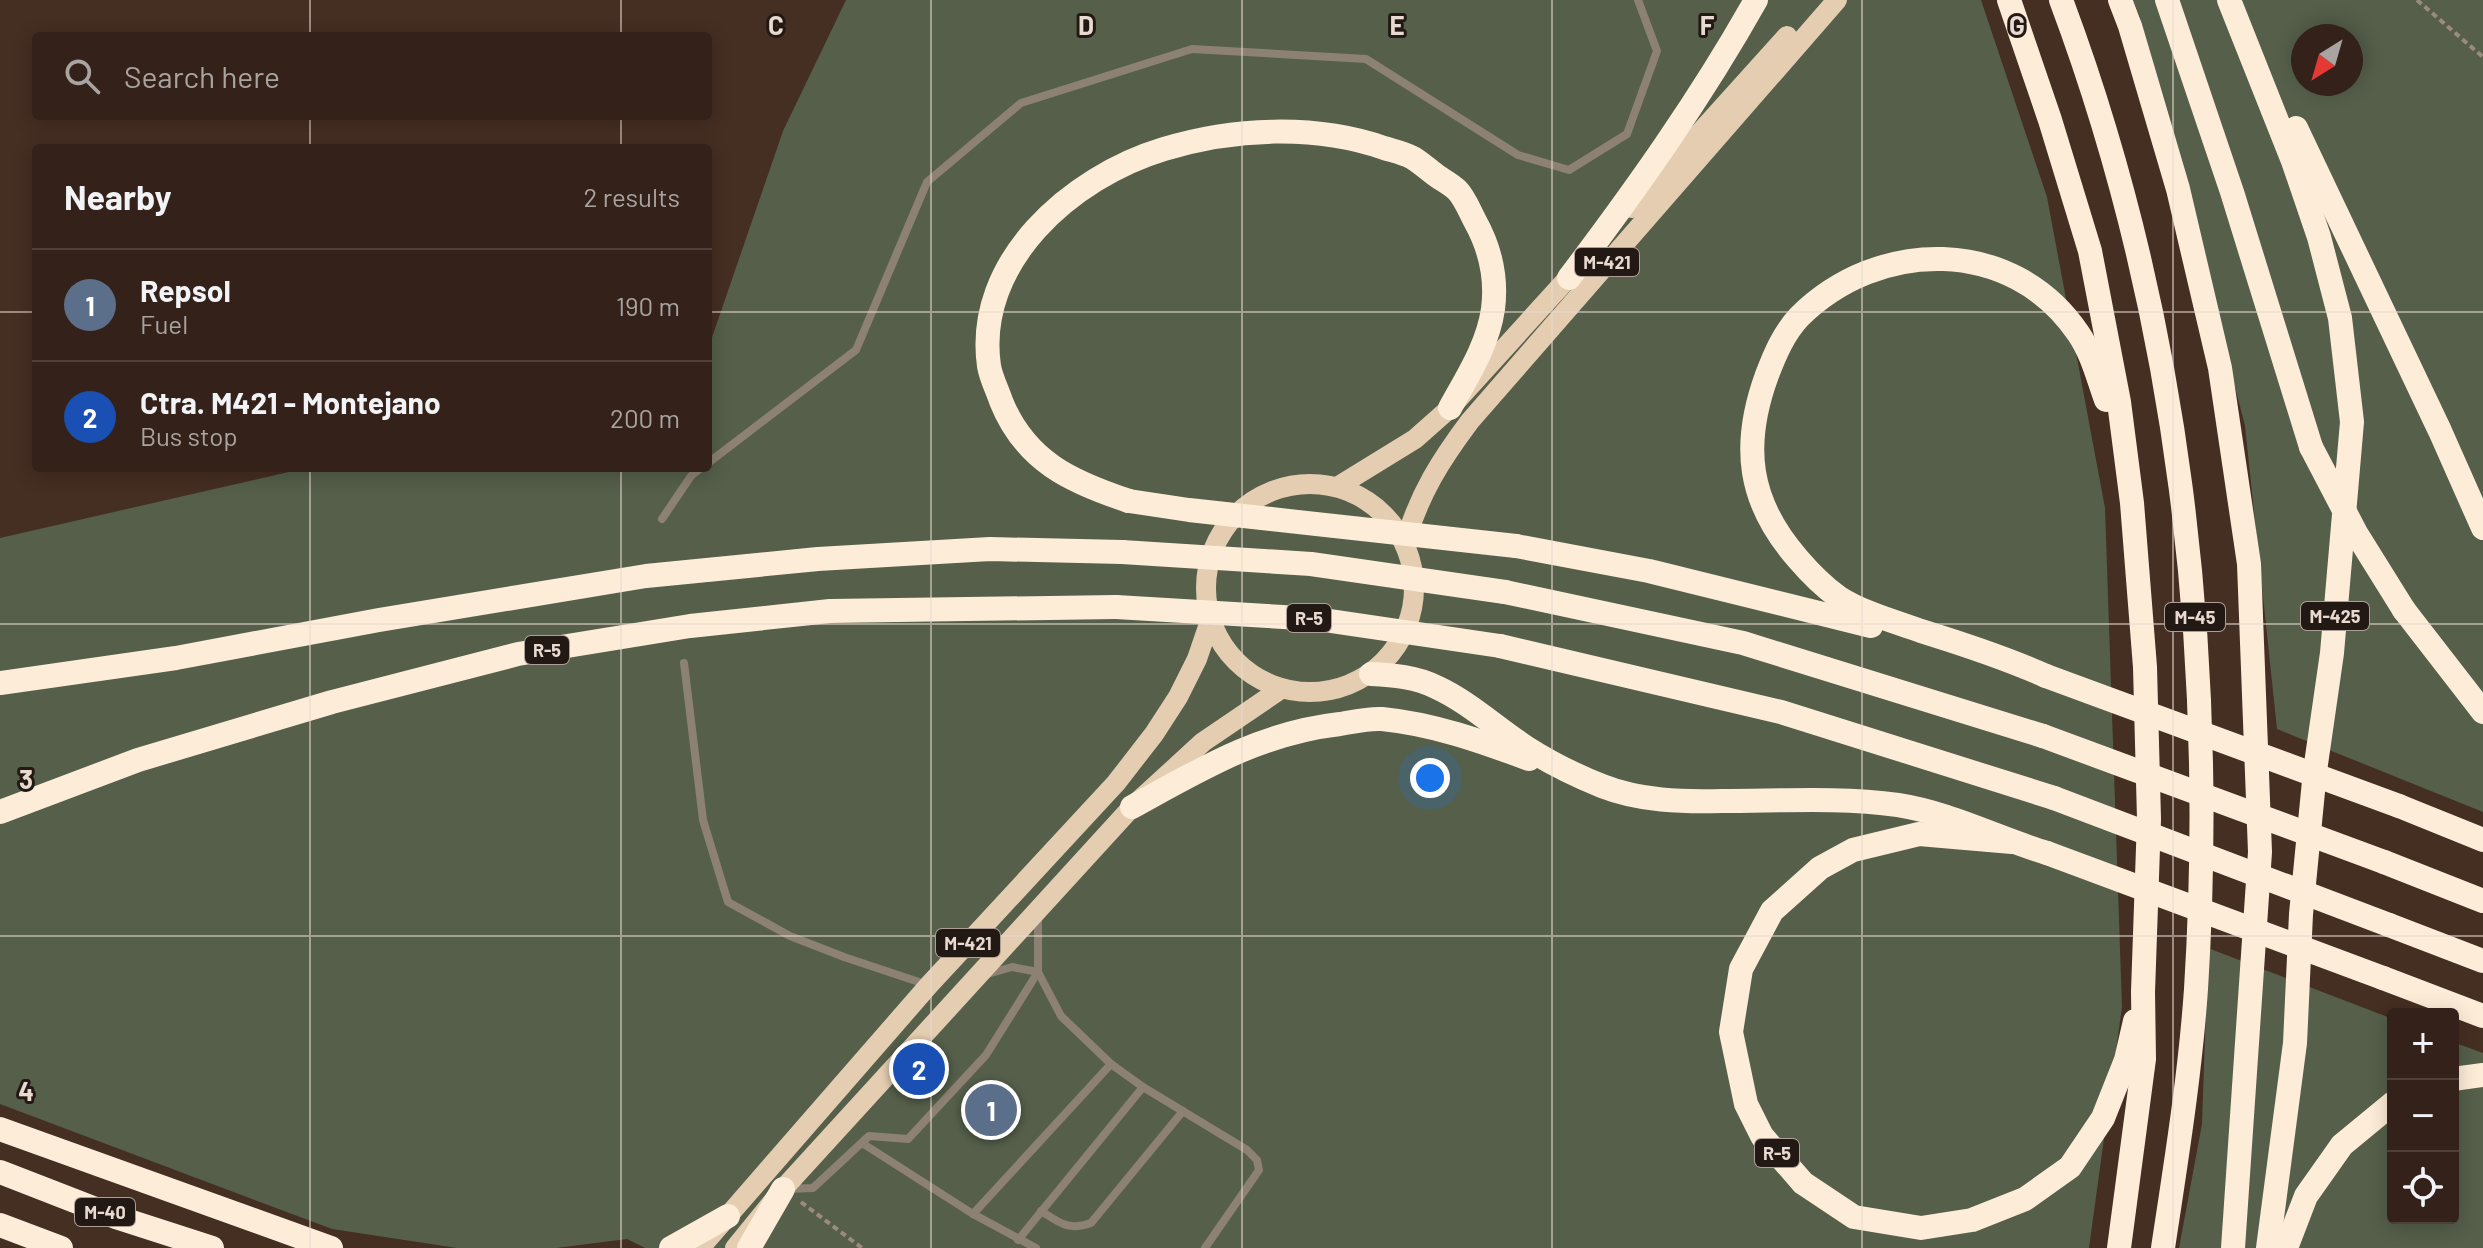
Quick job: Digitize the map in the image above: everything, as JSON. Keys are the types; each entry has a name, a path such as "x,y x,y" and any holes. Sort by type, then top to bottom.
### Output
{"highway":[{"path":"1569,278 1673,137 1756,0"},
{"name":"M-45","path":"2009,0 2090,251 2119,402 2132,503 2145,667 2149,819 2144,1059 2119,1248"},
{"name":"M-45","path":"2061,0 2085,65 2129,222 2167,386 2194,593 2201,779 2196,990 2188,1073 2163,1248"},
{"name":"M-45","path":"2120,0 2178,189 2220,368 2249,564 2260,852 2233,1248"},
{"path":"2167,0 2232,192 2311,447 2356,533 2404,610 2483,712"},
{"name":"M-425","path":"2232,0 2267,65 2483,528"},
{"name":"M-425","path":"2232,0 2319,237 2340,318 2352,422 2332,653 2315,771 2301,914 2295,1043 2268,1248"},
{"path":"1450,408 1483,346 1493,310 1494,273 1483,235 1458,191 1411,157 1366,141 1315,132 1233,135 1163,149 1112,172 1072,197 1035,228 1010,264 992,301 986,344 991,374 1013,426 1037,455 1085,486 1129,501 1516,546 1649,571 1827,613 2046,676"},
{"path":"2132,503 2111,417 2093,361 2079,334 2060,311 2037,292 2006,273 1980,264 1953,258 1923,258 1900,261 1849,279 1820,298 1797,320 1777,349 1757,403 1751,455 1753,478 1766,514 1787,547 1811,575 1837,596 1868,613 1961,644 2483,840"},
{"path":"0,683 176,658 379,620 646,576 818,559 990,549 1122,552 1311,564 1505,592 1743,643 2043,736 2483,901"},
{"name":"R-5","path":"0,812 138,760 332,702 518,654 690,626 830,611 1116,607 1317,619 1500,646 1781,712 2054,798 2483,961"},
{"name":"R-5","path":"1371,674 1398,675 1435,686 1528,749 1603,786"},
{"name":"R-5","path":"1132,807 1211,762 1257,742 1305,728 1379,719 1456,732 1603,786 1639,796 1679,802 1838,801 1898,805 1962,821 2483,1016"},
{"name":"R-5","path":"2012,842 1919,834 1853,850 1820,868 1772,911 1741,969 1731,1032 1746,1104 1762,1136 1803,1183 1854,1217 1921,1228 1972,1220 2025,1199 2070,1167 2103,1118 2126,1060 2143,992"},
{"path":"2459,1078 2483,1075"},
{"path":"2286,1248 2306,1196 2342,1145 2387,1108"},
{"path":"0,1129 331,1248"},
{"name":"M-40","path":"0,1172 116,1217 212,1248"},
{"path":"749,1248 783,1189"},
{"path":"671,1248 728,1216"},
{"name":"M-40","path":"0,1225 61,1248"}],"main road":[{"name":"M-421","path":"1337,487 1415,439 1450,408 1819,0"},
{"name":"M-421","path":"1405,542 1424,489 1470,421 1837,0"},
{"name":"M-421","path":"1312,482 1337,487 1363,500 1385,517 1405,542 1413,573 1412,611 1398,646 1371,674 1351,685 1328,692 1303,693 1281,689 1255,677 1231,656 1210,621 1206,592 1212,553 1232,520 1251,502 1271,490 1312,482"},
{"name":"M-421","path":"700,1248 929,985 1116,783 1178,697 1197,659 1210,621"},
{"name":"M-421","path":"735,1248 783,1189 1038,906 1132,807 1203,742 1281,689"}],"lane":[{"path":"712,460 856,350 927,182 1021,103 1192,49 1366,59 1518,155 1569,170 1627,134 1657,51 1638,0"},
{"path":"662,519 696,472"},
{"path":"684,663 703,820 728,902 790,936 929,985"},
{"path":"1038,906 1038,972 1061,1016 1111,1064 1247,1150 1257,1160 1259,1170 1205,1248"},
{"path":"974,978 1012,967 1038,972"},
{"path":"783,1189 813,1188 869,1136 908,1139 986,1055 1038,972"},
{"path":"973,1214 1111,1064"},
{"path":"1018,1240 1143,1087"},
{"path":"1041,1211 1063,1225 1077,1228 1091,1223 1183,1111"},
{"path":"862,1143 973,1214 1036,1248"}],"path":[{"path":"2417,0 2483,57"},
{"path":"783,1189 862,1248"}],"green space":[{"path":"846,0 1981,0 2047,197 2105,508 2122,1007 2089,1248 645,1248 627,1239 556,1248 457,1248 332,1229 0,1104 0,538 289,472 712,472 712,337 783,131"},
{"path":"2133,0 2483,0 2483,812 2277,729 2245,426 2140,17"},
{"path":"2208,948 2387,1017 2387,1224 2459,1224 2459,1044 2483,1053 2483,1248 2179,1248 2202,1124"}],"place":[{"name":"Ctra. M421 - Montejano","path":"919,1069"},
{"name":"Repsol","path":"991,1110"}]}
